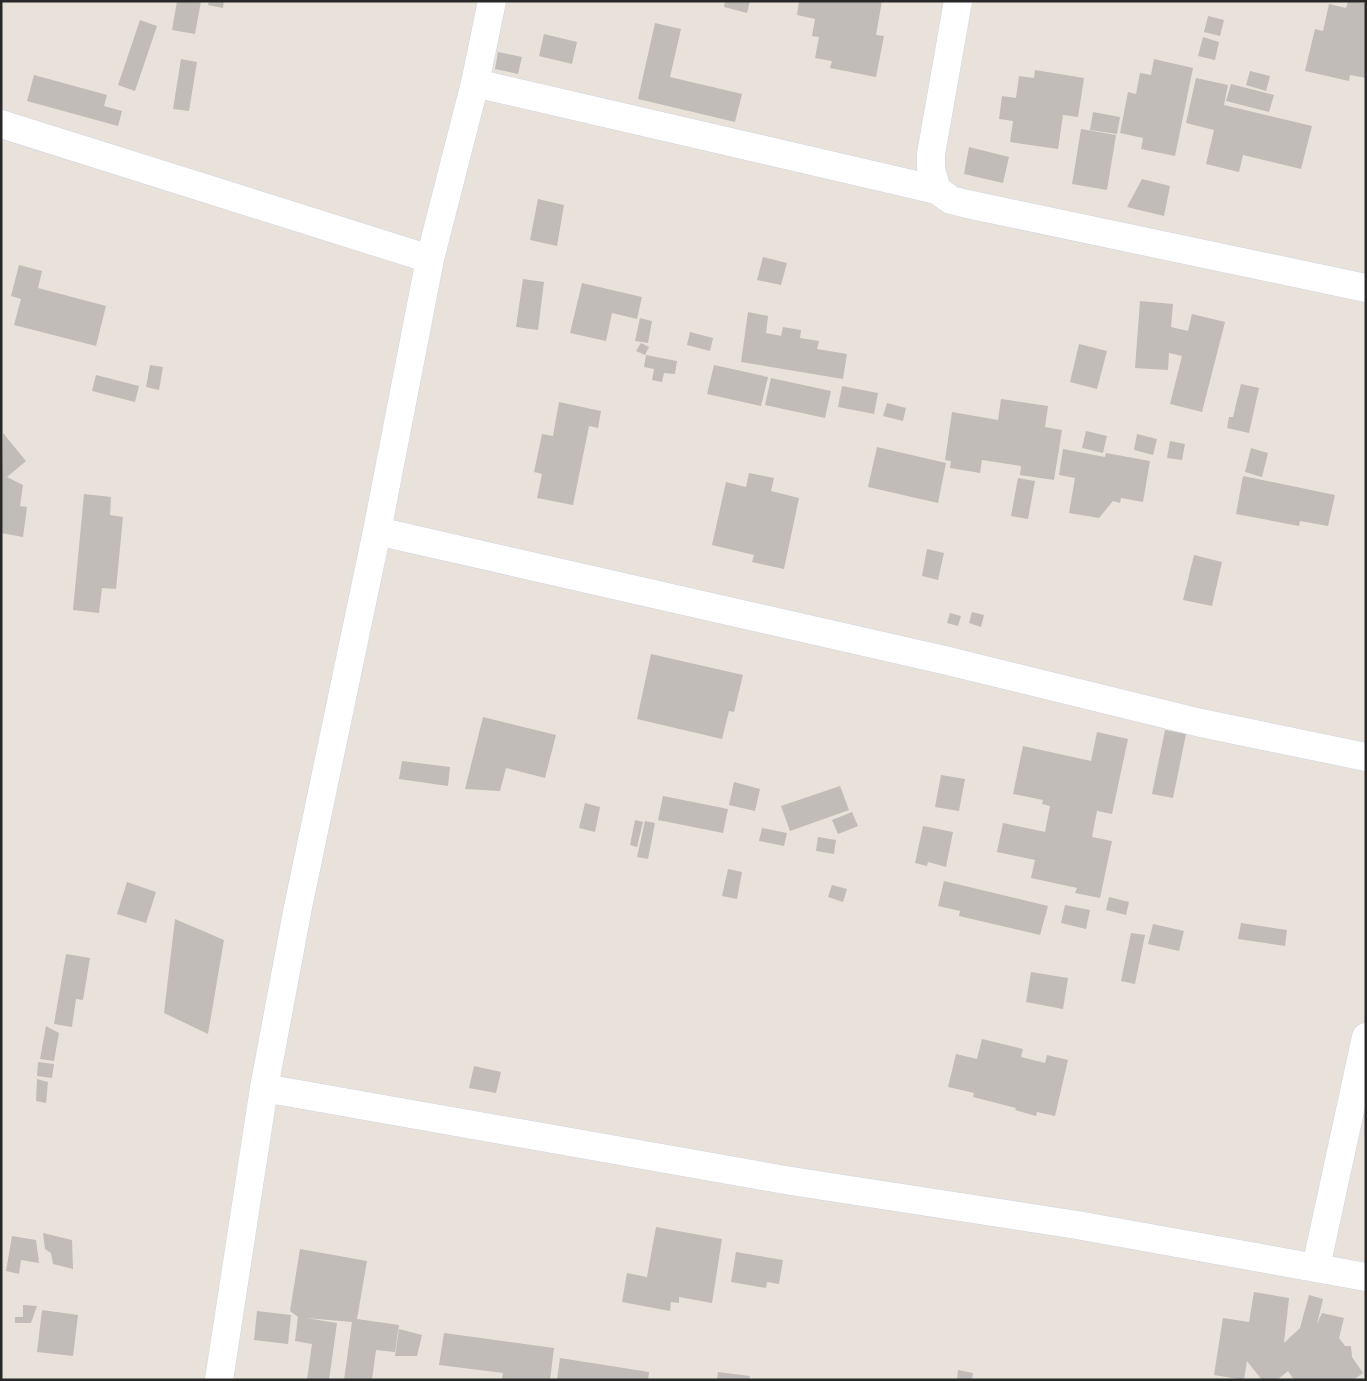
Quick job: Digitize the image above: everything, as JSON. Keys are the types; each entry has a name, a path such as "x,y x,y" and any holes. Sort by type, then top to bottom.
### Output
{"street":[{"path":"219,1380 264,1088 298,908 377,531 430,259 476,83 492,1"},
{"path":"937,190 931,169 931,154 958,1"},
{"path":"476,83 937,190 951,200 966,204 1366,288"},
{"path":"1,124 430,259"},
{"path":"377,531 934,658 1201,723 1366,757"},
{"path":"1316,1267 1366,1037"},
{"path":"264,1088 772,1177 1077,1226 1366,1277"}],"building":[{"path":"177,1 201,1 195,34 172,30"},
{"path":"209,1 224,1 223,8 208,5"},
{"path":"725,1 750,1 747,13 724,7"},
{"path":"799,1 882,1 876,35 884,36 876,77 830,68 832,61 815,58 819,37 812,36 815,19 797,15"},
{"path":"1348,1 1366,3 1366,78 1350,75 1349,81 1305,71 1315,29 1323,31 1329,4 1346,8"},
{"path":"1208,16 1224,20 1220,36 1204,32"},
{"path":"140,20 157,26 135,91 118,85"},
{"path":"655,23 681,29 670,77 742,94 735,122 638,99"},
{"path":"544,34 577,42 572,64 539,56"},
{"path":"1203,37 1219,42 1215,60 1198,56"},
{"path":"498,52 522,57 518,74 495,69"},
{"path":"181,59 197,62 189,111 173,109"},
{"path":"1154,59 1193,68 1175,156 1141,149 1143,138 1120,133 1128,92 1136,94 1140,73 1151,75"},
{"path":"1035,70 1084,78 1078,117 1063,115 1058,149 1010,142 1013,121 999,119 1002,96 1016,98 1019,76 1034,78"},
{"path":"1250,71 1270,76 1266,91 1246,85"},
{"path":"34,75 107,95 104,106 122,111 118,126 27,101"},
{"path":"1196,78 1228,85 1224,105 1312,126 1301,169 1243,155 1239,172 1206,164 1214,130 1186,123"},
{"path":"1231,84 1274,95 1269,112 1226,101"},
{"path":"1093,112 1120,117 1117,134 1090,130"},
{"path":"1081,129 1116,135 1107,190 1072,184"},
{"path":"969,147 1009,157 1003,183 964,174"},
{"path":"1142,179 1170,186 1164,216 1127,207"},
{"path":"538,199 564,205 557,246 530,240"},
{"path":"763,257 787,263 781,285 757,280"},
{"path":"19,265 42,271 38,288 106,306 96,346 14,325 21,299 11,296"},
{"path":"523,279 544,282 538,330 516,327"},
{"path":"582,283 642,297 637,319 612,313 606,341 570,333"},
{"path":"1140,301 1173,304 1171,327 1188,331 1192,314 1225,322 1202,412 1170,404 1182,356 1169,353 1168,370 1135,368"},
{"path":"748,312 768,316 766,333 781,336 783,327 801,330 800,338 819,341 817,349 847,354 843,379 741,362"},
{"path":"640,318 652,321 648,343 635,341"},
{"path":"690,332 713,338 710,351 687,345"},
{"path":"641,343 649,347 645,355 636,351"},
{"path":"1079,344 1107,351 1097,389 1070,382"},
{"path":"646,355 677,361 675,374 664,373 662,382 652,380 654,369 644,367"},
{"path":"150,365 163,367 159,390 146,387"},
{"path":"714,365 768,377 761,406 707,394"},
{"path":"96,375 139,386 135,402 92,391"},
{"path":"771,378 831,391 825,418 765,405"},
{"path":"1241,384 1259,388 1249,433 1227,428 1229,417 1233,417"},
{"path":"842,386 878,393 874,414 838,407"},
{"path":"1001,399 1048,406 1045,427 1062,430 1054,480 1020,475 1021,466 982,460 980,473 950,468 951,461 945,460 952,412 998,420"},
{"path":"559,402 601,411 598,428 589,426 573,505 537,498 542,474 534,472 542,434 553,436"},
{"path":"887,403 906,408 903,421 883,416"},
{"path":"1086,431 1107,436 1103,453 1082,448"},
{"path":"3,433 26,461 7,477 23,485 20,506 27,507 23,537 1,533"},
{"path":"1137,434 1157,439 1153,455 1134,450"},
{"path":"1170,441 1185,444 1182,460 1167,458"},
{"path":"877,447 946,463 938,503 868,487"},
{"path":"1251,448 1268,453 1262,477 1245,472"},
{"path":"1063,449 1105,457 1106,453 1150,461 1143,502 1121,498 1120,503 1113,501 1099,518 1069,513 1075,478 1059,475"},
{"path":"749,473 774,478 771,491 799,498 784,569 752,562 754,555 712,545 726,482 746,487"},
{"path":"1243,476 1335,495 1328,526 1300,521 1299,526 1236,514"},
{"path":"1018,478 1035,481 1028,519 1011,516"},
{"path":"84,494 111,497 110,515 123,517 116,589 102,588 99,613 73,610"},
{"path":"927,549 944,553 938,580 922,576"},
{"path":"1194,555 1222,562 1212,606 1183,600"},
{"path":"972,612 984,615 981,627 969,623"},
{"path":"950,613 961,616 958,626 947,623"},
{"path":"651,654 743,675 734,712 729,711 722,739 637,719"},
{"path":"483,717 556,735 545,778 506,768 500,791 465,789"},
{"path":"1165,730 1186,734 1173,798 1152,794"},
{"path":"1097,732 1128,739 1112,814 1097,811 1092,837 1112,841 1100,898 1075,893 1077,888 1031,878 1035,860 997,852 1003,823 1045,832 1050,806 1042,804 1043,800 1013,794 1023,746 1091,761"},
{"path":"402,761 450,767 448,786 399,779"},
{"path":"941,775 965,779 959,811 935,807"},
{"path":"734,782 760,789 755,811 729,805"},
{"path":"840,786 849,810 790,831 781,806"},
{"path":"663,796 728,809 723,833 658,820"},
{"path":"585,803 600,807 595,832 579,828"},
{"path":"852,812 858,826 838,834 832,820"},
{"path":"635,820 643,822 637,847 630,845"},
{"path":"645,821 655,823 648,859 637,857"},
{"path":"923,826 953,832 946,867 928,862 927,866 915,863"},
{"path":"762,828 787,833 784,846 759,841"},
{"path":"818,837 836,840 834,854 816,851"},
{"path":"728,869 742,872 737,899 722,896"},
{"path":"944,881 1048,906 1040,935 959,916 960,911 938,906"},
{"path":"127,882 156,892 146,923 117,914"},
{"path":"832,885 847,889 843,902 828,897"},
{"path":"1109,897 1129,902 1126,915 1106,910"},
{"path":"1065,905 1090,910 1086,929 1061,923"},
{"path":"175,919 224,940 208,1034 164,1013"},
{"path":"1241,923 1287,930 1285,946 1238,939"},
{"path":"1153,924 1184,931 1179,951 1148,944"},
{"path":"1131,933 1145,935 1135,984 1121,981"},
{"path":"66,954 90,958 83,1000 76,999 72,1027 54,1024"},
{"path":"1031,972 1068,978 1063,1009 1026,1002"},
{"path":"46,1026 59,1033 54,1061 40,1059"},
{"path":"982,1039 1023,1049 1021,1057 1045,1063 1047,1055 1068,1060 1055,1116 1037,1112 1036,1116 1015,1110 1016,1108 973,1097 974,1093 948,1087 956,1054 977,1059"},
{"path":"38,1062 54,1064 52,1078 37,1076"},
{"path":"474,1066 501,1072 496,1093 469,1088"},
{"path":"37,1079 48,1082 46,1103 36,1101"},
{"path":"656,1227 722,1239 712,1303 679,1297 679,1303 671,1302 670,1311 622,1302 627,1273 647,1277"},
{"path":"43,1233 72,1240 73,1269 53,1264 51,1253 45,1249"},
{"path":"12,1236 36,1240 39,1263 21,1260 19,1274 6,1271"},
{"path":"300,1249 367,1261 357,1319 399,1325 395,1352 376,1350 372,1380 344,1380 352,1322 306,1318 337,1323 329,1380 307,1380 312,1344 295,1341 298,1317 290,1311"},
{"path":"736,1252 783,1260 779,1284 767,1282 766,1288 731,1282"},
{"path":"1254,1292 1289,1298 1284,1343 1300,1328 1309,1295 1323,1299 1317,1324 1322,1313 1344,1318 1339,1338 1345,1346 1351,1346 1352,1357 1363,1373 1353,1380 1294,1380 1288,1371 1277,1380 1262,1380 1247,1361 1244,1380 1214,1375 1223,1318 1249,1322"},
{"path":"23,1305 37,1306 31,1323 15,1323 15,1317 23,1317"},
{"path":"42,1310 78,1315 73,1356 37,1352"},
{"path":"257,1311 291,1315 288,1344 254,1340"},
{"path":"399,1329 422,1335 417,1356 395,1356"},
{"path":"444,1333 554,1348 550,1380 502,1380 503,1373 439,1365"},
{"path":"560,1358 649,1372 648,1380 557,1380"},
{"path":"958,1370 973,1373 972,1380 957,1380"},
{"path":"718,1372 750,1376 749,1380 717,1380"}]}
